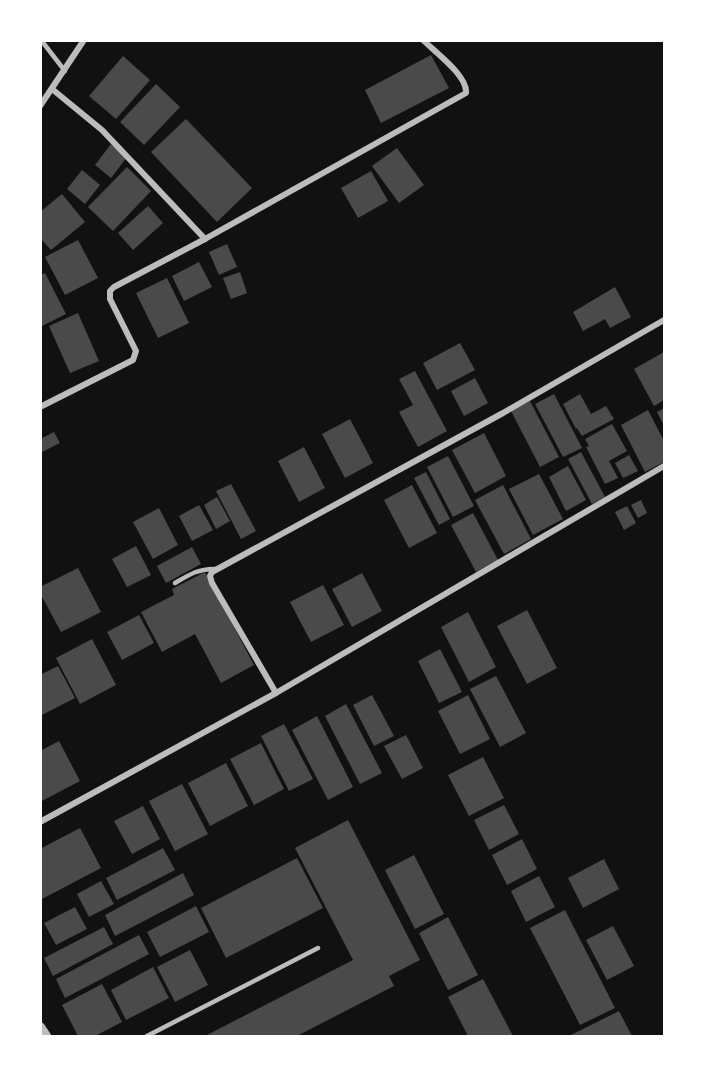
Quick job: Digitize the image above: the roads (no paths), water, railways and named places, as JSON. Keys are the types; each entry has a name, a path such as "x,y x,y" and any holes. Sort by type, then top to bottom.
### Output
{"street":[{"path":"40,106 65,72 84,40"},
{"path":"40,407 133,360 136,351 111,302 110,291 114,287 205,239 466,93 467,89 463,80 423,40"},
{"path":"52,89 102,130 205,239"},
{"path":"276,693 211,580 210,576 217,569 493,418 664,320"},
{"path":"40,822 276,693 664,466"},
{"path":"40,1026 46,1036"}],"lane":[{"path":"41,40 65,72"},
{"path":"176,583 205,568 217,569"},
{"path":"147,1036 318,948"}]}
